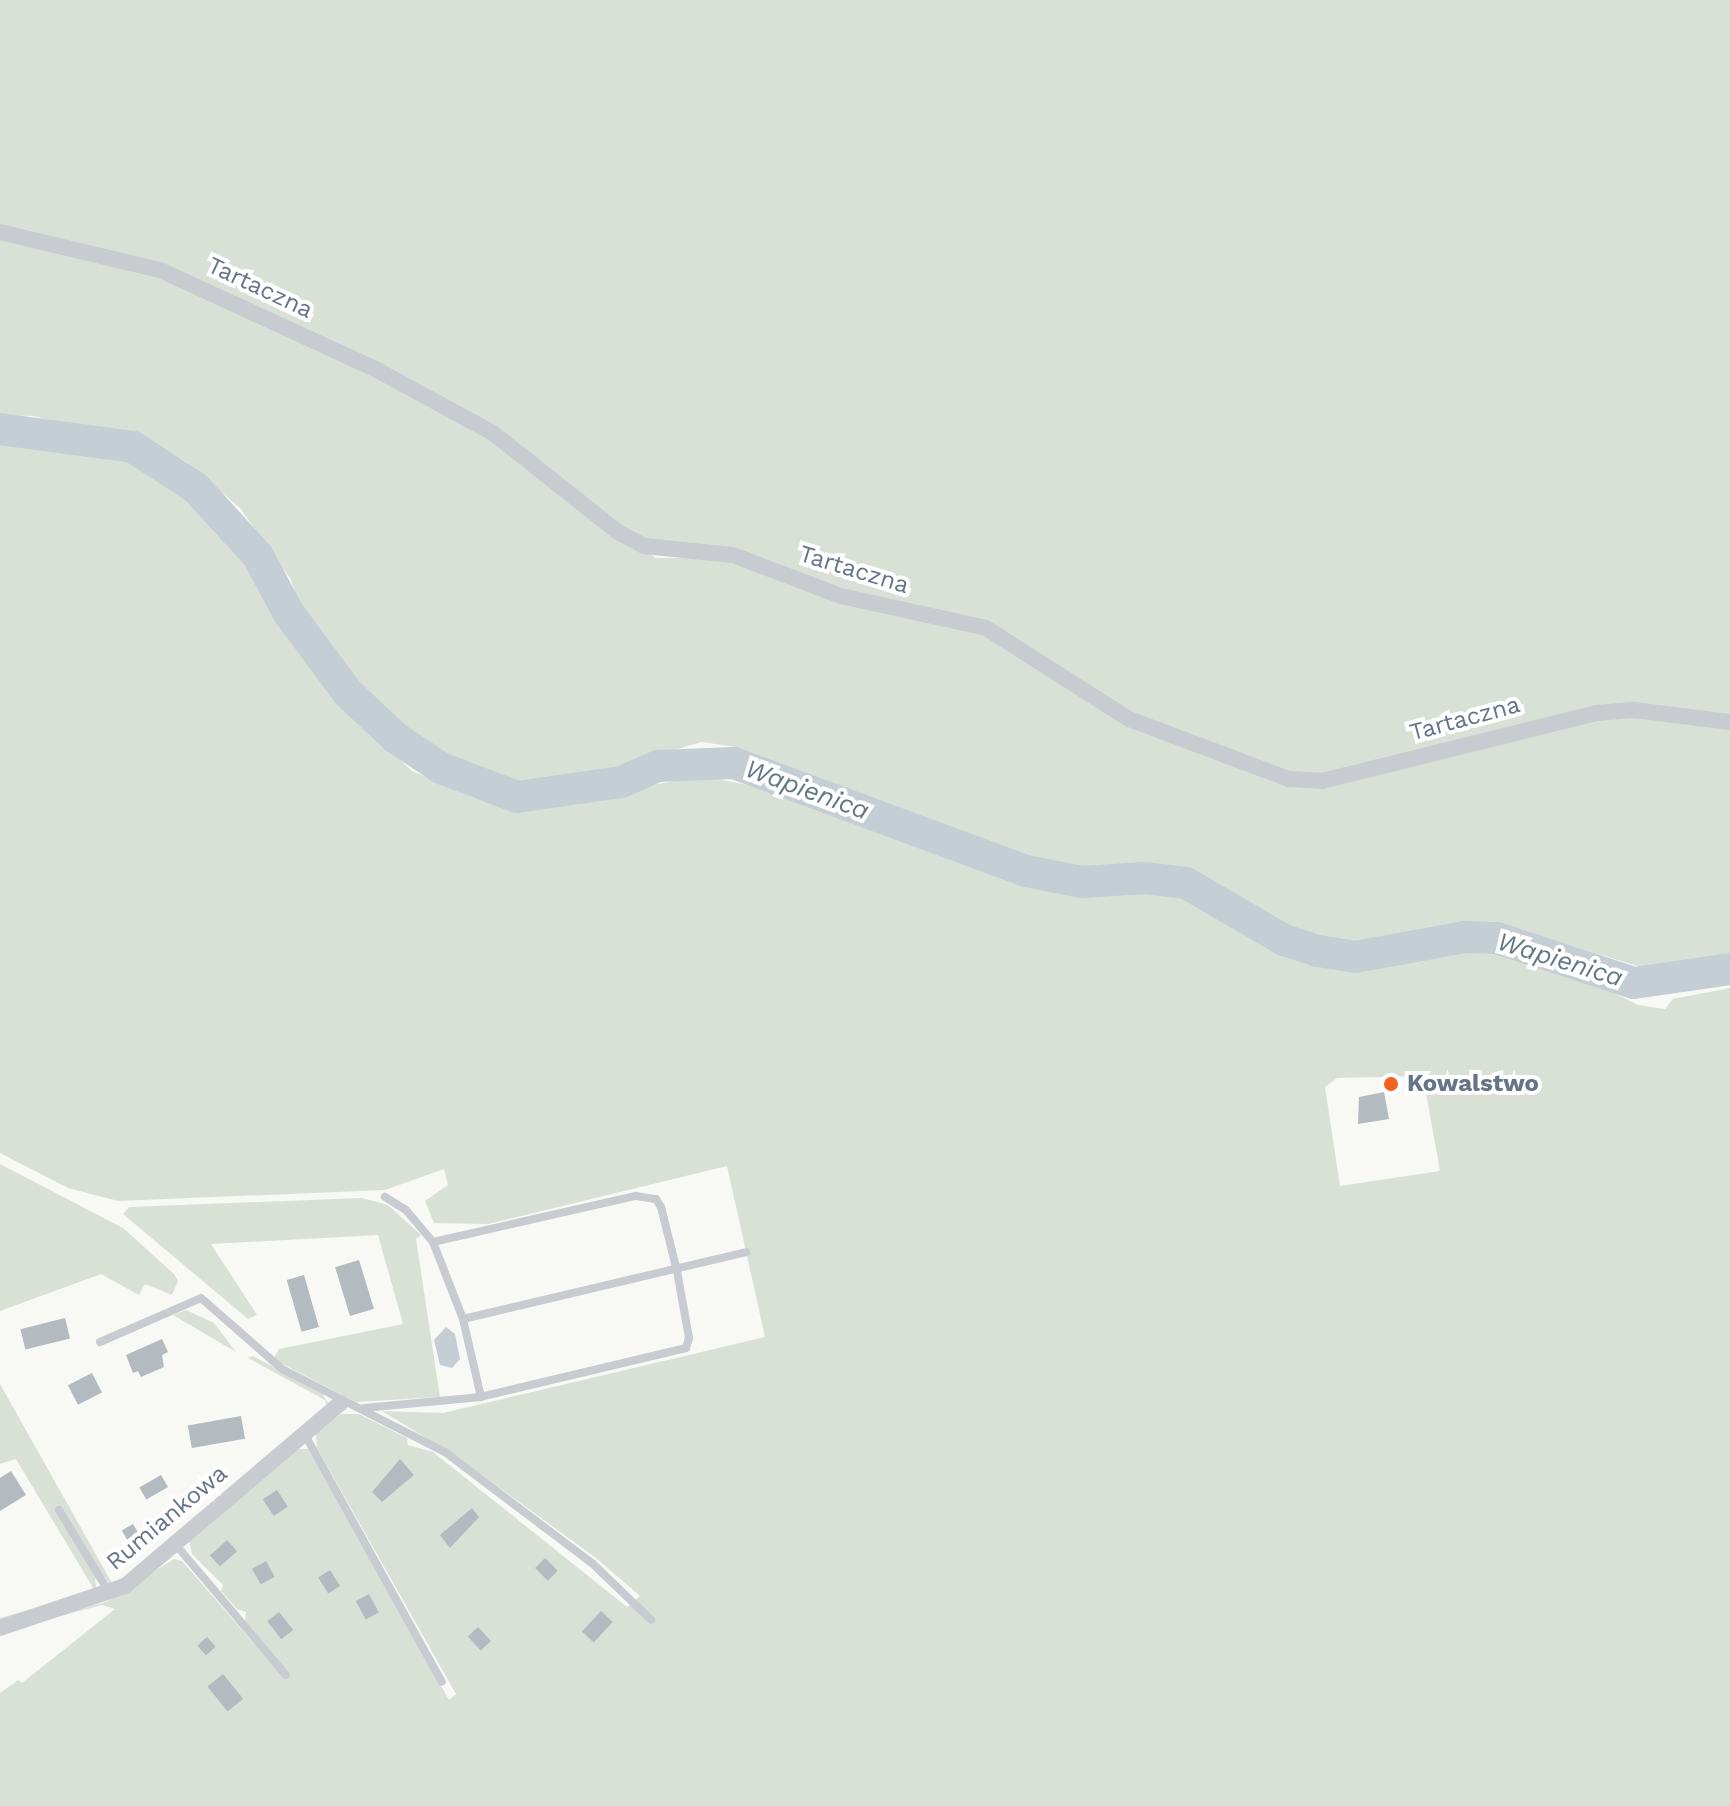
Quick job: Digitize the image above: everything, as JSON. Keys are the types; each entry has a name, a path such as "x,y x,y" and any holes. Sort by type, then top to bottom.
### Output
{"street":[{"name":"Tartaczna","path":"0,232 160,270 363,363 493,433 618,532 644,546 733,555 841,596 986,628 1129,719 1289,779 1322,781 1597,713 1634,710 1730,722"},
{"name":"Rumiankowa","path":"0,1628 110,1594 176,1545 341,1403"}],"lane":[{"path":"361,1408 481,1397 686,1348 689,1338 661,1207 647,1196 433,1242"},
{"path":"385,1197 406,1210 433,1242 463,1319 481,1397"},
{"path":"463,1319 677,1271 746,1252"},
{"path":"100,1342 201,1298 258,1352 341,1403 361,1408 445,1452 592,1563 640,1604 651,1620"},
{"path":"305,1435 442,1682"},
{"path":"59,1510 110,1594"},
{"path":"176,1545 286,1675"}],"shaded area":[{"path":"0,0 1730,0 1730,718 1597,708 1392,761 1305,777 1158,728 958,618 653,541 629,530 458,405 218,288 160,265 0,226"},
{"path":"0,236 159,275 331,352 491,437 656,558 722,557 986,632 1088,698 1289,783 1559,723 1634,714 1730,727 1730,962 1647,969 1504,925 1465,921 1361,949 1328,943 1290,931 1188,872 1142,864 1082,870 1032,860 912,821 735,747 702,742 586,775 518,782 447,758 356,689 309,626 290,578 240,508 185,461 139,440 33,416 0,415"},
{"path":"0,440 127,457 191,498 244,561 295,644 339,702 412,771 472,797 517,809 703,776 768,789 1020,879 1076,889 1144,887 1182,893 1285,951 1355,965 1465,945 1497,947 1565,969 1638,1005 1665,1009 1673,999 1730,988 1730,1806 0,1806 0,1693 18,1680 22,1683 115,1609 102,1605 0,1632 106,1602 174,1559 182,1561 284,1678 290,1674 245,1621 246,1612 237,1609 221,1591 223,1585 192,1554 189,1541 298,1449 308,1449 449,1700 456,1694 317,1448 316,1434 341,1414 359,1414 407,1438 408,1445 433,1452 627,1607 640,1596 596,1558 457,1457 382,1411 443,1413 765,1337 727,1166 488,1224 434,1223 425,1201 448,1185 444,1169 385,1190 118,1201 68,1188 0,1153","holes":["1423,1076 1440,1171 1340,1186 1325,1087 1337,1078"]},
{"path":"0,1164 123,1228 174,1274 178,1281 172,1295 145,1284 139,1295 101,1274 0,1311"},
{"path":"362,1198 388,1205 421,1235 416,1239 440,1397 356,1402 273,1359 279,1349 403,1324 378,1235 211,1244 257,1315 248,1319 123,1214 129,1207"},
{"path":"186,1310 214,1323 236,1352 173,1315"},
{"path":"446,1327 455,1334 460,1359 452,1368 440,1365 434,1340"},
{"path":"253,1356 322,1394 330,1406 328,1408 325,1400 248,1358"},
{"path":"0,1384 112,1583 127,1576 115,1586 103,1575 95,1579 97,1595 0,1622 0,1618 95,1591 16,1459 0,1464"}],"building":[{"path":"1384,1092 1389,1119 1358,1124 1359,1097"},
{"path":"359,1260 374,1309 350,1316 335,1267"},
{"path":"304,1275 319,1327 302,1332 287,1280"},
{"path":"65,1318 70,1338 25,1350 20,1329"},
{"path":"162,1339 168,1352 162,1355 164,1367 141,1377 138,1371 133,1373 126,1355"},
{"path":"92,1373 102,1393 78,1405 68,1385"},
{"path":"241,1416 245,1439 192,1448 188,1425"},
{"path":"400,1459 414,1475 382,1502 372,1492"},
{"path":"11,1471 26,1495 0,1511 0,1478"},
{"path":"161,1475 168,1487 146,1500 139,1488"},
{"path":"277,1490 288,1507 274,1516 263,1499"},
{"path":"472,1508 479,1517 450,1548 440,1535"},
{"path":"133,1524 140,1536 129,1543 122,1530"},
{"path":"227,1540 237,1551 220,1567 210,1555"},
{"path":"545,1558 558,1571 548,1581 535,1568"},
{"path":"266,1561 275,1577 261,1585 252,1569"},
{"path":"330,1570 340,1586 328,1594 318,1577"},
{"path":"369,1594 379,1613 366,1620 356,1601"},
{"path":"601,1611 613,1622 594,1642 582,1631"},
{"path":"279,1612 293,1630 281,1639 267,1621"},
{"path":"478,1627 491,1641 481,1650 468,1637"},
{"path":"207,1637 216,1647 206,1655 197,1646"},
{"path":"223,1674 243,1699 228,1711 207,1687"}],"waterway":[{"name":"Wapienica","path":"0,429 133,447 196,488 258,556 288,612 348,693 396,738 441,768 517,797 621,782 658,766 734,763 1026,871 1082,882 1144,878 1186,883 1284,940 1318,951 1355,957 1465,937 1497,938 1634,983 1730,969"},
{"path":"1710,972 1730,955"}],"place":[{"name":"Kowalstwo","path":"1391,1084"}]}
